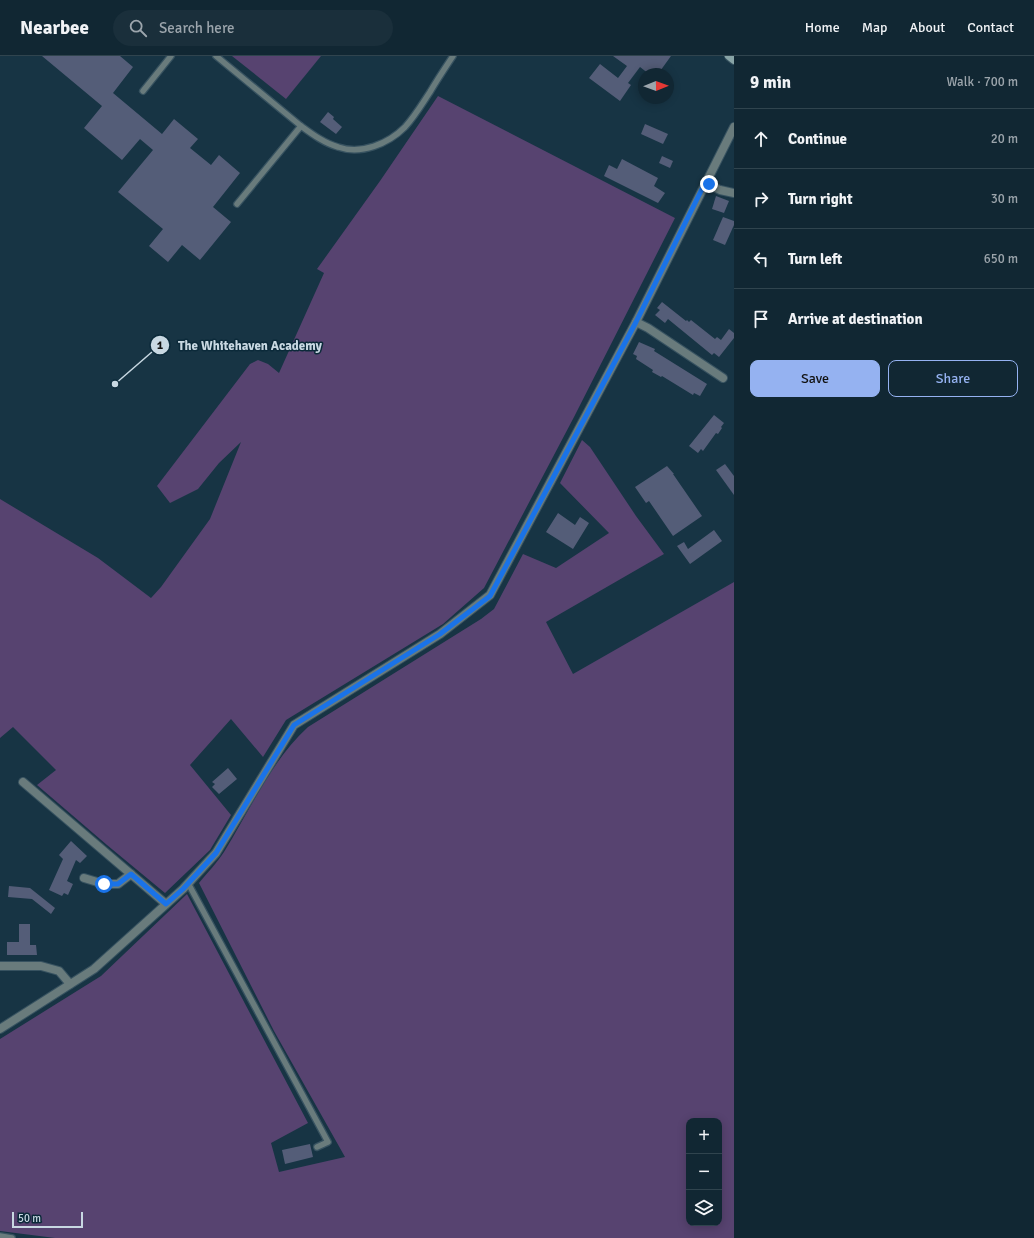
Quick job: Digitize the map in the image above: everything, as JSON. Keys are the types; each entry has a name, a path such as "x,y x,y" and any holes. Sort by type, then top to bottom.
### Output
{"street":[{"path":"729,56 734,60"},
{"path":"0,1028 94,969 188,883 216,853 294,725 440,634 490,596 636,322 734,127"},
{"path":"705,183 720,190 734,193"},
{"path":"636,322 648,328 723,378"},
{"path":"23,782 166,904"},
{"path":"84,878 104,884 118,884 131,874"},
{"path":"0,966 41,966 59,971 70,984"}],"lane":[{"path":"143,91 171,56"},
{"path":"216,56 301,126 321,139 338,147 349,150 360,150 382,144 404,128 453,56"},
{"path":"237,204 301,126"},
{"path":"188,883 328,1142 317,1146"},
{"path":"0,1236 12,1238"}],"shaded area":[{"path":"232,56 321,56 286,99"},
{"path":"438,96 675,218 574,417 484,588 443,624 286,720 263,757 231,719 190,765 231,815 210,850 165,893 37,785 56,770 13,727 0,738 0,499 98,558 151,598 161,587 210,519 241,442 219,463 198,489 170,503 157,486 250,364 258,360 268,364 279,373 324,273 317,269"},
{"path":"582,440 590,447 636,516 664,554 546,622 573,674 734,582 734,1238 55,1238 0,1231 0,1039 101,976 187,894 308,1123 271,1143 279,1172 345,1157 274,1031 199,883 224,852 272,770 295,740 308,727 481,619 494,609 523,554 556,568 609,533 560,483"}],"building":[{"path":"42,56 120,56 133,67 113,93 162,134 174,119 198,139 190,148 211,165 219,155 240,173 213,207 231,222 200,260 182,245 168,262 149,246 163,229 118,192 153,150 140,139 122,160 84,128 102,106"},
{"path":"613,56 671,56 662,68 638,68 628,83 631,85 620,101 589,78 600,64 618,78 627,66"},
{"path":"328,112 342,127 336,134 320,122"},
{"path":"645,124 668,134 663,144 641,134"},
{"path":"662,156 673,161 670,168 659,163"},
{"path":"622,159 658,178 654,186 665,193 658,203 604,176 609,165 617,169"},
{"path":"716,196 729,201 724,213 712,209"},
{"path":"723,217 734,221 734,225 725,245 713,240"},
{"path":"662,302 686,321 687,320 689,322 691,320 715,339 717,337 721,340 729,329 734,333 734,338 719,357 714,353 712,355 668,319 665,323 655,315 660,310 657,308"},
{"path":"639,342 655,349 654,351 707,384 700,396 694,393 693,395 662,376 661,377 652,372 653,370 636,359 637,356 633,354"},
{"path":"714,415 724,423 721,427 722,428 718,434 716,433 703,451 701,449 698,453 689,446"},
{"path":"725,464 734,476 734,495 716,470"},
{"path":"667,466 702,516 673,536 649,501 646,503 635,487"},
{"path":"558,513 575,525 580,517 589,523 573,549 546,532"},
{"path":"714,530 722,541 690,564 677,546 684,542 688,549"},
{"path":"228,768 237,779 219,794 212,787 215,784 212,782"},
{"path":"71,841 87,856 80,863 76,860 67,881 73,884 68,895 64,893 62,896 49,890 63,859 59,855"},
{"path":"9,886 30,888 55,908 51,914 32,899 8,897"},
{"path":"19,924 30,924 30,945 36,945 37,955 7,955 7,942 19,942"},
{"path":"310,1144 313,1157 285,1164 282,1150"}],"place":[{"name":"The Whitehaven Academy","path":"115,384"}],"route":[{"path":"104,884 118,884 131,874 166,904 183,889 216,853 294,725 440,634 490,596 636,322 705,183 709,184"}]}
